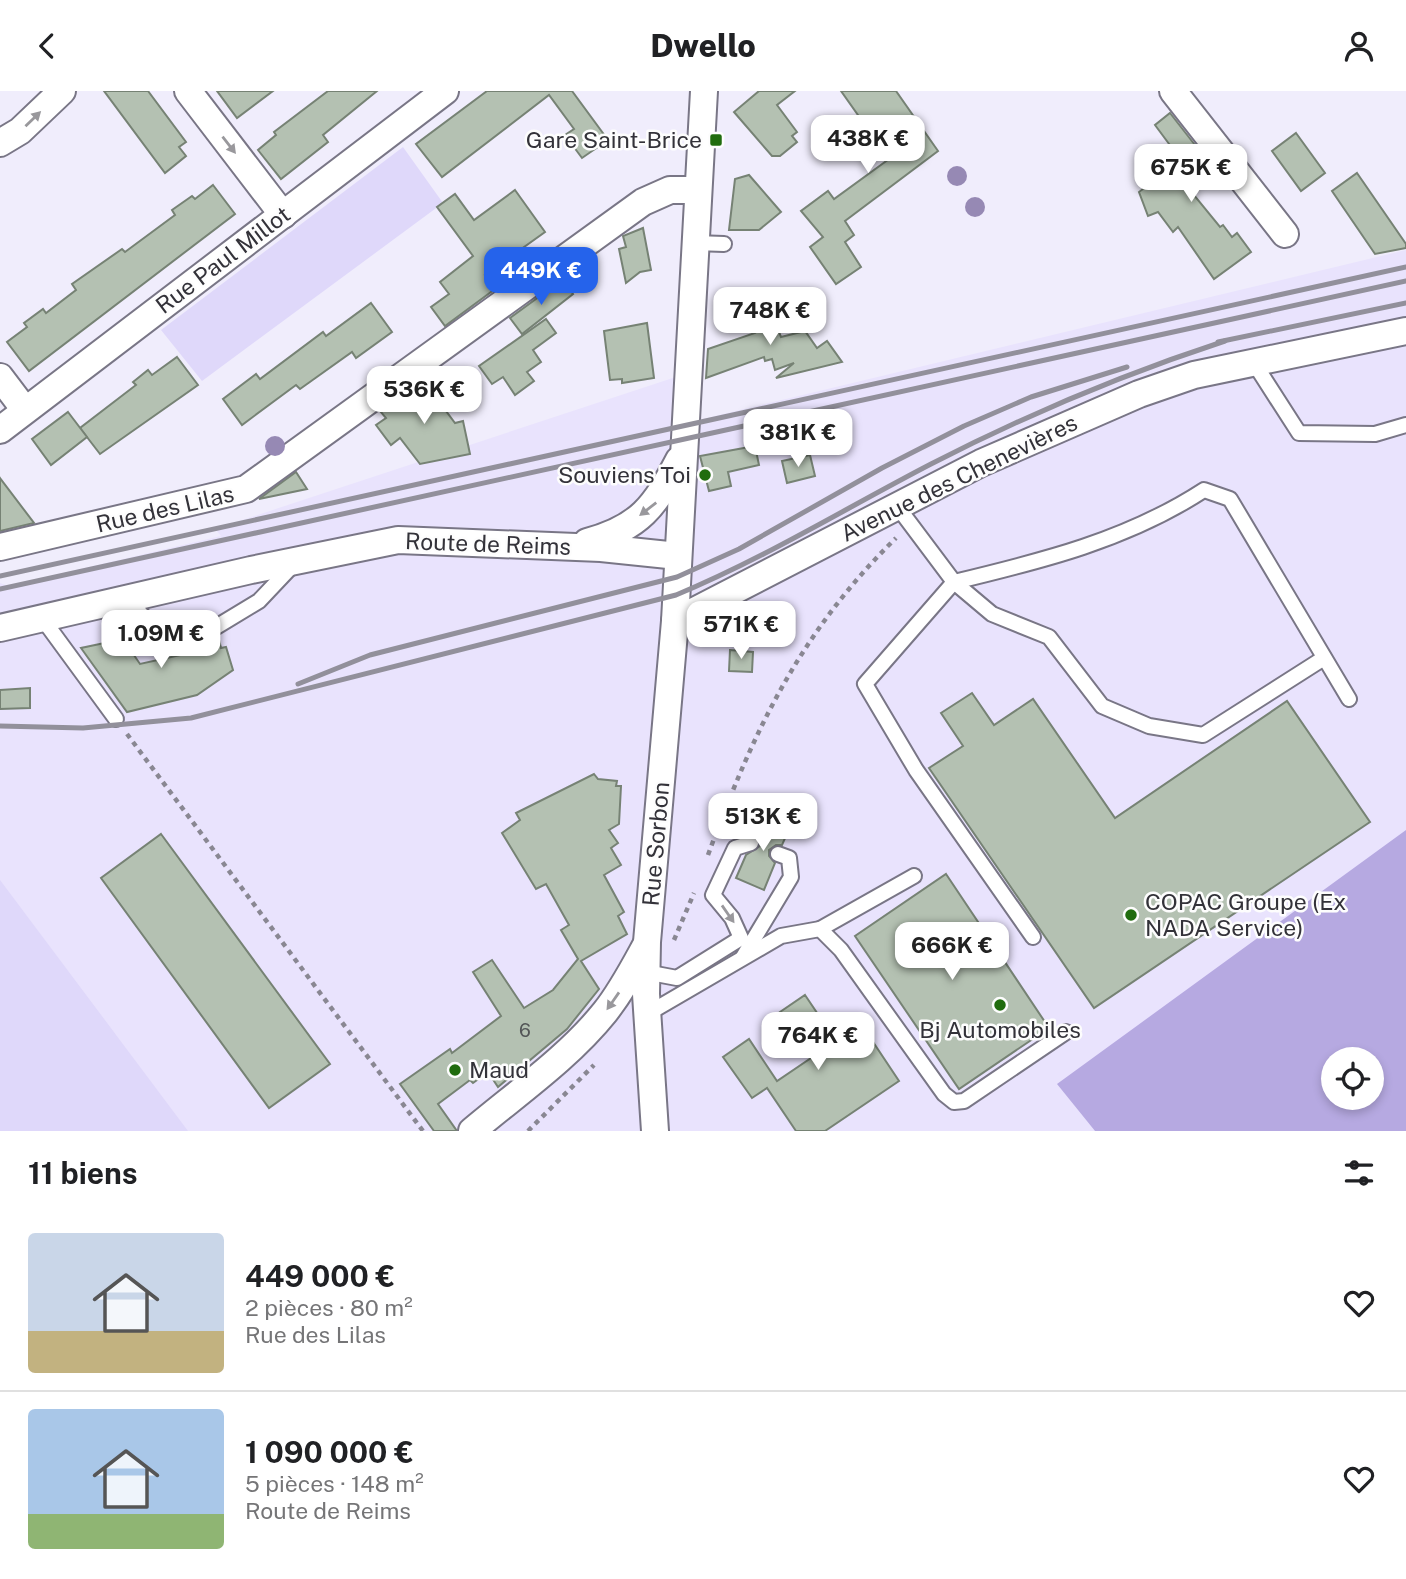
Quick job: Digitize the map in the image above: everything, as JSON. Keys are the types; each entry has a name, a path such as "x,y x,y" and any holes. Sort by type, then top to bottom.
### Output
{"street":[{"path":"0,143 20,131 62,91"},
{"path":"188,91 282,215"},
{"name":"Rue Paul Millot","path":"0,430 445,91"},
{"name":"Rue Sorbon","path":"654,1131 646,969 675,621 704,91"},
{"path":"1173,91 1285,234"},
{"name":"Rue des Lilas","path":"0,547 246,489 643,202 670,190 698,190"},
{"name":"Avenue des Chenevières","path":"675,621 904,515 981,463 1139,394 1194,375 1406,331"},
{"path":"0,377 25,410"},
{"path":"573,546 616,534 657,502 684,453"},
{"name":"Route de Reims","path":"0,628 371,544 425,539 573,546 678,557"},
{"path":"472,1131 544,1072 590,1029 615,998 648,942"}],"lane":[{"path":"695,243 724,244"},
{"path":"1254,363 1299,433 1375,434 1406,425"},
{"path":"1033,937 916,770 865,684 954,582 1097,545 1164,515 1204,490 1230,499 1349,699"},
{"path":"904,515 954,582 992,614 1049,637 1102,706 1149,726 1203,735 1324,658"},
{"path":"216,627 259,601 299,559"},
{"path":"127,599 163,637 188,634"},
{"path":"42,618 116,719"},
{"path":"646,969 677,978 741,937 732,918 713,895 735,848 751,843"},
{"path":"742,958 790,877 789,858 778,854"},
{"path":"647,1014 780,936 820,929 914,876"},
{"path":"820,929 841,950 944,1094 954,1101 964,1101 1066,1032"}],"path":[{"path":"704,864 756,733 793,664 904,515"},
{"path":"116,719 423,1131"},
{"path":"675,939 695,889"},
{"path":"528,1131 551,1111 597,1061"}],"shaded area":[{"path":"403,147 443,203 202,381 161,330"},
{"path":"1406,250 1406,857 1058,1085 1095,1131 0,1131 0,583 8,586 221,536 215,529 688,373 686,423"},
{"path":"1406,830 1406,1131 1095,1131 1057,1084"},
{"path":"0,880 188,1131 0,1131"}],"building":[{"path":"104,91 148,91 186,142 179,147 186,156 165,173"},
{"path":"217,91 273,91 237,118"},
{"path":"328,91 377,91 323,135 328,142 281,179 258,150 276,135 274,132"},
{"path":"487,91 572,91 608,140 582,158 565,135 574,129 549,95 442,177 416,144"},
{"path":"759,91 795,91 777,105 797,132 792,136 797,142 780,156 772,156 734,112"},
{"path":"841,91 896,91 938,151 845,221 854,235 845,242 861,267 836,284 810,247 823,237 801,211 828,191 834,199 889,159"},
{"path":"1170,113 1209,163 1202,169 1210,180 1193,194 1220,227 1223,225 1232,237 1237,233 1251,252 1214,279 1178,227 1173,232 1158,212 1148,216 1139,192 1181,160 1155,125"},
{"path":"1296,133 1325,173 1301,191 1272,151"},
{"path":"1357,173 1406,244 1406,248 1375,254 1332,191"},
{"path":"749,175 781,212 759,230 729,230 735,179"},
{"path":"213,185 235,214 29,371 7,342 27,327 24,323 43,309 46,313 76,290 72,284 122,249 125,252 175,215 172,210 192,196 195,199"},
{"path":"515,190 545,232 485,275 495,289 445,326 431,307 449,294 440,282 473,256 437,207 455,194 474,220"},
{"path":"643,228 651,270 640,272 626,283 619,249 626,247 623,236"},
{"path":"562,280 573,294 522,334 510,318"},
{"path":"766,297 781,337 805,331 817,348 827,341 842,362 776,378 794,363 775,370 772,359 765,361 764,357 706,378 708,349 755,333 744,306"},
{"path":"371,303 392,332 356,358 352,352 300,389 296,385 242,425 223,399 256,374 260,379 323,332 326,336"},
{"path":"546,319 556,333 533,350 541,362 527,372 534,381 515,395 503,377 492,384 479,366"},
{"path":"647,323 654,378 622,383 622,379 610,380 604,331"},
{"path":"177,357 198,385 100,454 80,428 136,385 133,382 148,370 152,375"},
{"path":"423,380 455,423 463,421 470,454 420,464 400,438 391,445 376,425 386,418 380,411"},
{"path":"68,412 87,437 51,465 32,439"},
{"path":"755,446 759,465 728,472 731,486 709,491 700,456"},
{"path":"810,455 815,476 787,483 782,461"},
{"path":"296,472 307,489 259,499"},
{"path":"0,478 34,523 0,531"},
{"path":"214,616 207,623 207,631 218,636 221,648 226,647 233,670 197,695 127,712 81,648 123,639 140,664 194,652 191,643 197,638 197,632 183,622"},
{"path":"730,650 753,652 752,672 729,671"},
{"path":"30,688 30,708 0,709 0,690"},
{"name":"COPAC Groupe (Ex NADA Service)","path":"972,693 994,725 1033,699 1115,818 1287,701 1370,822 1094,1008 929,768 963,746 941,713"},
{"path":"594,774 598,779 617,781 616,786 621,786 619,824 609,830 618,843 611,848 621,865 604,875 624,912 618,916 627,934 581,961 599,989 567,1029 498,1087 488,1072 473,1083 470,1080 438,1104 457,1131 434,1131 400,1084 450,1049 452,1053 501,1016 473,972 492,960 524,1008 553,990 578,959 561,930 569,925 546,884 536,889 502,833 520,820 516,813"},
{"path":"763,815 790,827 782,845 776,845 769,850 769,856 775,863 764,890 736,878 746,855 760,846 760,840 755,834"},
{"path":"161,834 330,1064 269,1108 101,878"},
{"path":"946,874 1049,1028 959,1089 855,936"},
{"path":"805,995 836,1041 861,1024 899,1081 825,1131 796,1131 767,1088 752,1098 723,1057 749,1039 777,1081 811,1058 780,1012"}],"railway":[{"path":"0,576 1406,267"},
{"path":"0,589 1406,281"},
{"path":"1218,342 1406,303"},
{"path":"0,726 83,728 191,718 676,595 773,549 931,464 1039,412 1113,381 1225,341"},
{"path":"298,684 370,655 677,577 739,549 882,468 964,426 1031,397 1127,367"}],"place":[{"name":"Gare Saint-Brice","path":"716,140"},
{"name":"Souviens Toi","path":"705,475"},
{"name":"COPAC Groupe (Ex NADA Service)","path":"1131,915"},
{"name":"Bj Automobiles","path":"1000,1005"},
{"name":"Maud","path":"455,1070"}]}
